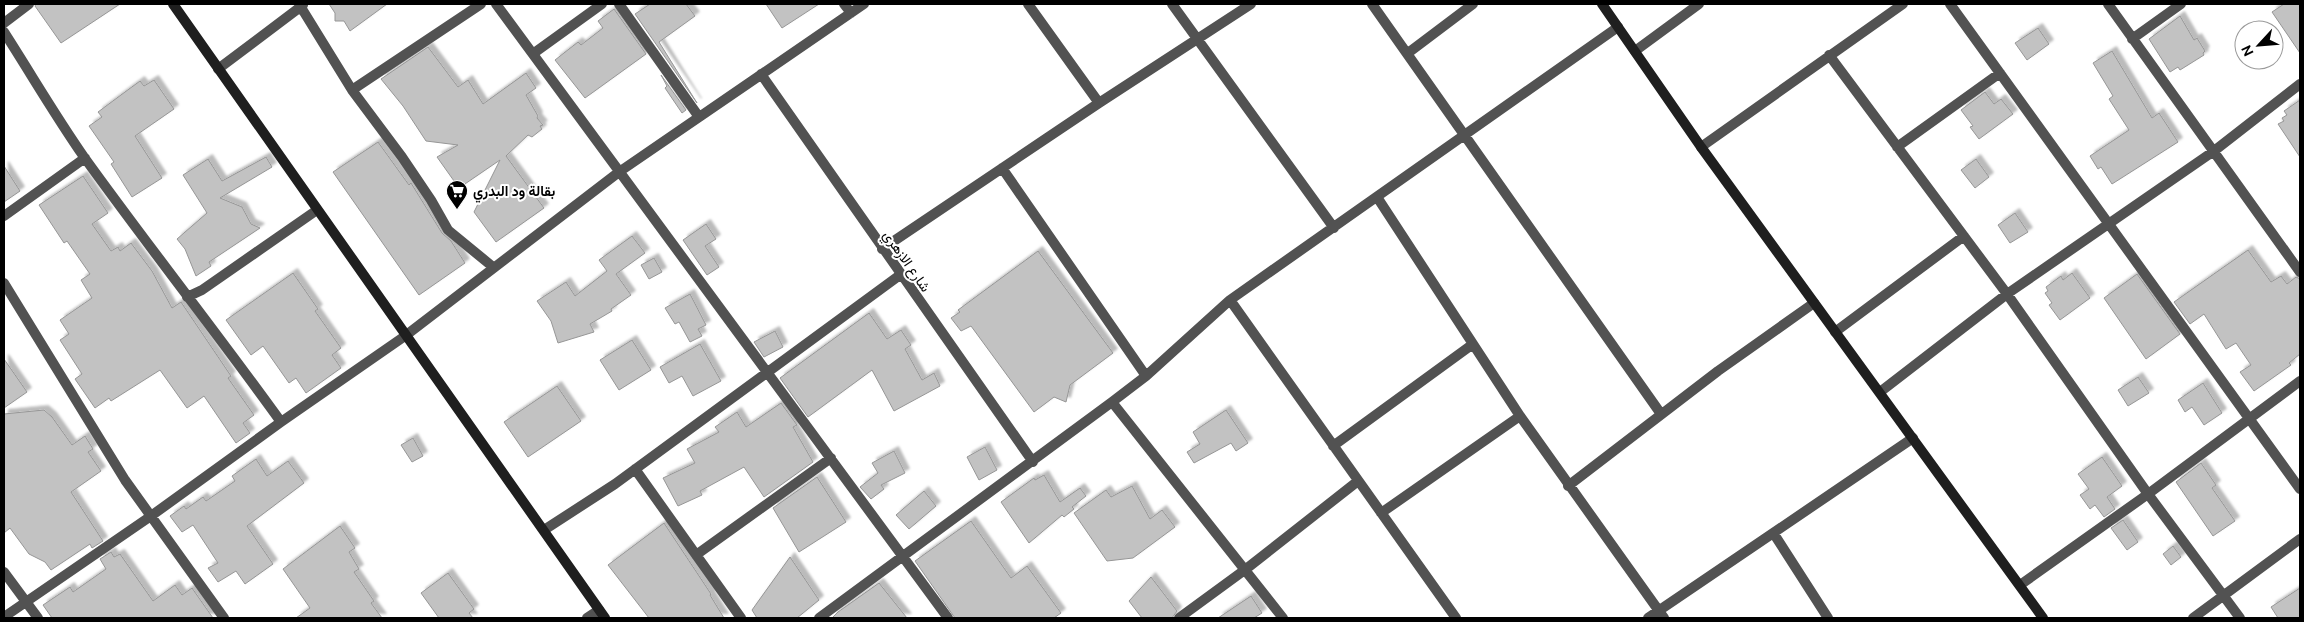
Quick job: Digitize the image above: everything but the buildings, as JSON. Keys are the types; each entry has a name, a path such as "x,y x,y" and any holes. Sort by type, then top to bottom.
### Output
{"street":[{"path":"4,23 29,4"},
{"path":"173,4 602,614 587,618"},
{"path":"352,90 481,4"},
{"path":"496,4 534,53 619,172 948,618"},
{"path":"534,53 602,4"},
{"path":"619,4 699,117"},
{"path":"844,4 850,13"},
{"path":"4,617 151,516 281,422 405,336 619,172 864,4"},
{"path":"1028,4 1099,103"},
{"path":"1172,4 1334,228"},
{"path":"882,249 1099,103 1252,4"},
{"path":"1372,4 1661,414"},
{"path":"1408,53 1473,4"},
{"path":"1602,4 1701,147 2043,618"},
{"path":"1635,51 1699,4"},
{"path":"1701,147 1903,4"},
{"path":"1950,4 2300,489"},
{"path":"2108,4 2300,272"},
{"path":"2132,40 2181,4"},
{"path":"218,68 301,5 352,90 402,157 431,200 448,230 494,267"},
{"path":"819,618 1033,462 1146,376 1230,300 1618,27"},
{"path":"4,32 85,158 187,297 222,340 281,422"},
{"path":"1828,56 2007,294 2148,494 2240,618"},
{"path":"1897,147 2000,73"},
{"name":"شارع الازهري","path":"760,74 1033,462"},
{"path":"1880,392 2007,294 2214,151 2300,84"},
{"path":"4,216 85,158"},
{"path":"1002,168 1146,376"},
{"path":"1377,197 1520,416 1661,615"},
{"path":"187,297 202,290 317,210"},
{"path":"1835,332 1964,236"},
{"path":"544,530 636,469 900,275"},
{"path":"4,283 125,480 224,618"},
{"path":"1230,300 1456,618"},
{"path":"1568,486 1661,414 1814,303"},
{"path":"1333,446 1473,344"},
{"path":"2020,585 2251,419 2300,381"},
{"path":"1112,402 1283,618"},
{"path":"1380,513 1520,416"},
{"path":"1648,618 1661,615 1913,438"},
{"path":"696,555 831,458"},
{"path":"636,469 740,618"},
{"path":"1179,618 1246,569 1358,481"},
{"path":"1774,534 1828,618"},
{"path":"2193,618 2300,539"},
{"path":"4,572 38,618"}],"place":[{"name":"بقالة ود البدري","path":"457,210"}]}
